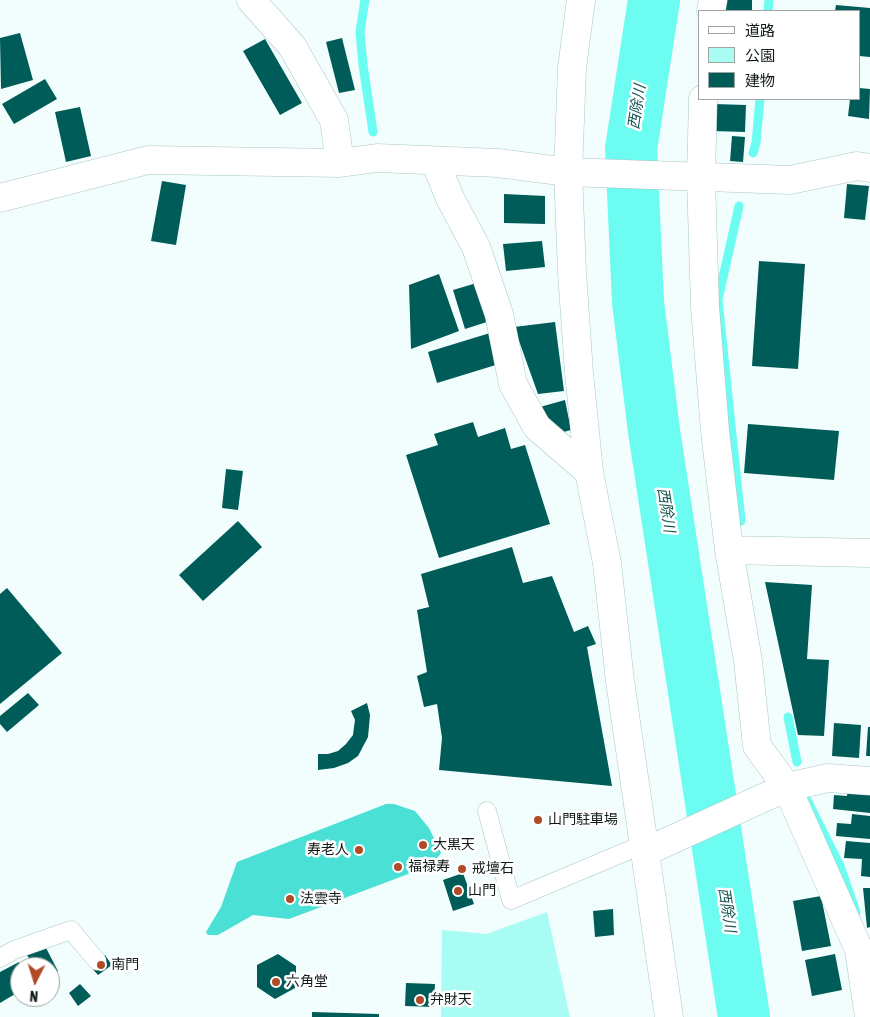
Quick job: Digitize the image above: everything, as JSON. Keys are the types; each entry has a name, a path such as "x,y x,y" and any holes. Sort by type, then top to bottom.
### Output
{"street":[{"path":"251,0 292,46 334,120 340,163"},
{"path":"581,0 572,68 568,172 579,373 589,472 607,564 620,681 653,846 669,1017"},
{"path":"702,100 701,178 705,307 715,431 729,550 748,661 757,746 786,787 864,951 869,1017"},
{"path":"0,198 148,160 340,163 377,158 498,163 568,172 790,180 857,166 870,168"},
{"path":"435,161 450,198 476,247 496,306 513,384 537,427 589,472"},
{"path":"729,550 870,553"},
{"path":"653,846 786,787 828,778 870,781"}],"lane":[{"path":"487,811 511,900 653,846"},
{"path":"0,958 14,950 71,930 96,961"}],"green space":[{"path":"547,912 570,1017 441,1017 442,930 487,934"}],"shaded area":[{"path":"386,804 394,804 415,811 429,828 441,853 432,865 289,919 253,915 218,935 208,935 206,932 221,907 237,862"}],"building":[{"path":"723,0 752,0 752,10 722,10"},
{"path":"836,5 870,8 870,57 860,56 860,10 835,10"},
{"path":"20,33 33,80 1,89 0,38"},
{"path":"342,38 355,90 339,93 326,42"},
{"path":"265,39 302,103 280,115 243,51"},
{"path":"45,79 57,99 14,124 2,104"},
{"path":"860,88 870,89 869,119 848,116 850,100 860,100"},
{"path":"714,104 746,105 745,132 713,131"},
{"path":"80,107 91,156 66,162 55,112"},
{"path":"732,136 745,137 743,162 730,161"},
{"path":"162,181 186,185 176,245 151,241"},
{"path":"847,184 869,186 865,220 844,218"},
{"path":"504,194 545,196 545,224 504,223"},
{"path":"542,241 545,267 506,271 503,244"},
{"path":"759,261 805,264 798,369 752,366"},
{"path":"439,274 459,331 411,349 409,285"},
{"path":"480,282 493,320 465,329 453,290"},
{"path":"555,322 564,391 538,394 514,327"},
{"path":"490,333 499,364 437,383 428,352"},
{"path":"565,400 571,430 560,433 540,407"},
{"path":"473,422 478,437 505,428 511,449 525,445 550,524 439,558 406,455 438,445 434,434"},
{"path":"748,424 839,431 834,480 744,473"},
{"path":"226,469 243,471 238,510 222,508"},
{"path":"238,521 262,547 203,601 179,575"},
{"path":"512,547 523,583 552,576 574,632 588,626 596,644 587,647 612,786 439,770 442,738 437,704 424,707 417,676 427,672 417,610 429,607 421,574"},
{"path":"765,582 812,585 807,659 829,660 824,736 798,735"},
{"path":"7,588 62,653 0,704 0,594"},
{"path":"28,693 39,705 7,732 0,724 0,716"},
{"path":"367,703 370,715 368,737 358,756 348,763 334,768 318,770 318,754 338,751 346,744 353,735 355,720 351,711"},
{"path":"834,723 861,725 859,758 832,756"},
{"path":"868,727 870,727 870,756 866,756"},
{"path":"848,785 870,787 870,813 833,809 834,795 847,796"},
{"path":"852,814 870,816 870,839 836,836 837,823 851,824"},
{"path":"846,841 870,843 870,877 861,876 862,859 844,858"},
{"name":"山門","path":"463,873 474,904 453,911 443,880"},
{"path":"863,888 870,888 870,927 867,928"},
{"path":"821,896 831,946 802,951 793,901"},
{"path":"613,909 614,935 595,937 593,911"},
{"path":"45,946 51,957 28,957 27,955"},
{"name":"六角堂","path":"278,954 296,966 296,976 295,988 275,999 257,987 257,965"},
{"path":"835,954 842,990 812,996 805,960"},
{"name":"南門","path":"105,955 112,965 98,975 90,966"},
{"path":"10,967 10,997 0,1003 0,972"},
{"name":"弁財天","path":"406,983 435,984 434,1007 405,1006"},
{"path":"80,984 91,996 78,1006 69,993"},
{"path":"312,1012 379,1014 379,1017 312,1017"}],"waterway":[{"path":"365,0 360,32 373,132"},
{"name":"西除川","path":"654,0 631,149 638,302 654,431 744,1017"},
{"path":"768,10 769,0"},
{"path":"753,153 756,143 760,100"},
{"path":"739,206 718,300 741,521"},
{"path":"788,717 797,762"},
{"path":"807,800 840,866 856,912"}],"place":[{"name":"山門駐車場","path":"538,820"},
{"name":"大黒天","path":"423,845"},
{"name":"寿老人","path":"359,850"},
{"name":"福禄寿","path":"398,867"},
{"name":"戒壇石","path":"462,869"},
{"name":"山門","path":"458,891"},
{"name":"法雲寺","path":"290,899"},
{"name":"南門","path":"101,965"},
{"name":"六角堂","path":"276,982"},
{"name":"弁財天","path":"420,1000"}]}
